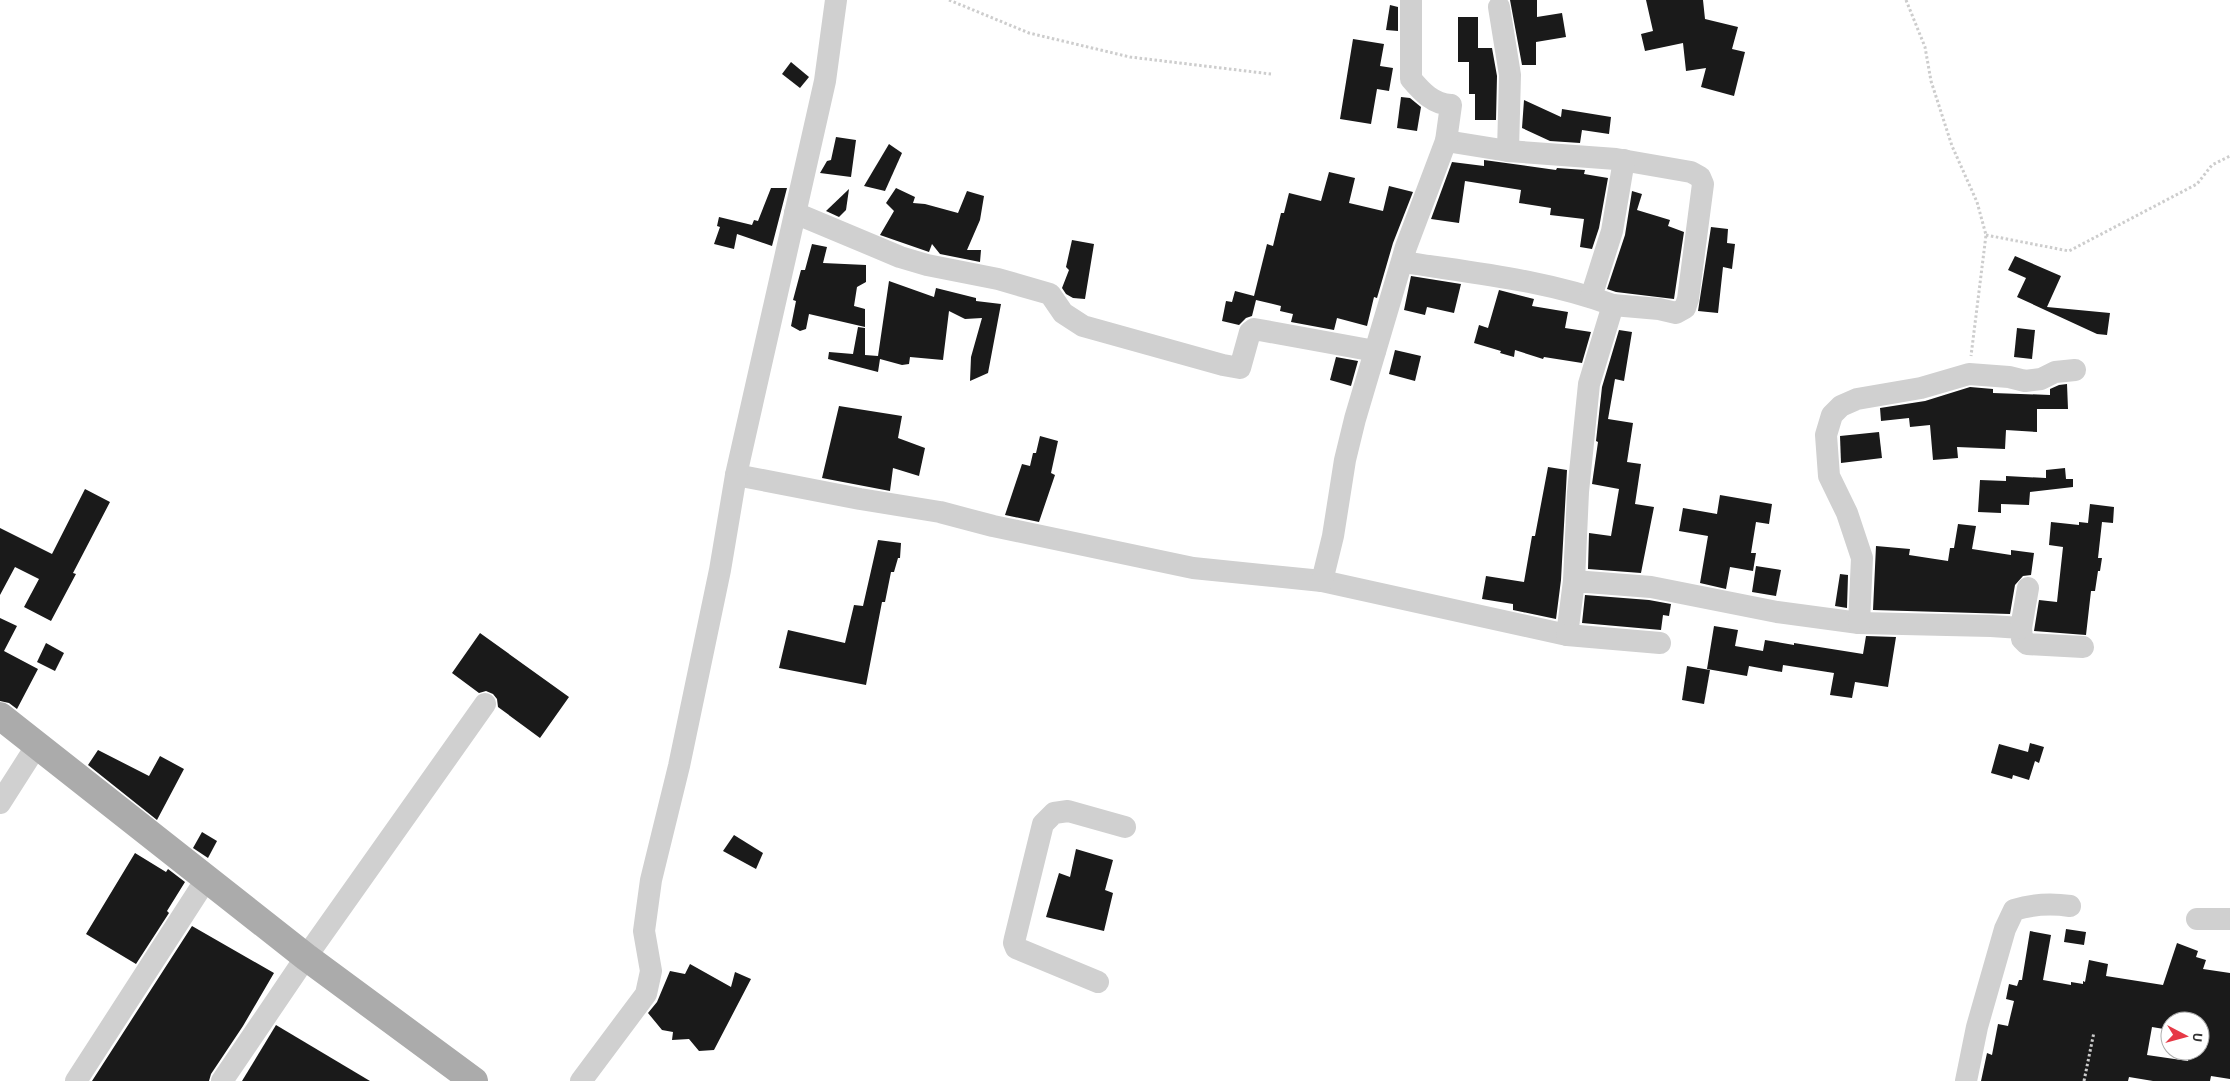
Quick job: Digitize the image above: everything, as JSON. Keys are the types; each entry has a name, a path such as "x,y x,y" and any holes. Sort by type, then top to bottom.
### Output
{"main road":[{"path":"0,716 306,957 474,1081"}],"street":[{"path":"581,1081 646,994 651,971 644,930 645,911 679,766 718,579 736,476 825,81 836,0"},
{"path":"1322,581 1333,536 1345,460 1375,351 1406,247 1446,141 1451,105 1439,104 1432,100 1411,79 1411,0"},
{"path":"1499,7 1510,75 1508,151"},
{"path":"1403,262 1498,277 1591,297 1613,305 1659,309 1676,313 1685,308 1688,299 1703,184 1700,177 1691,172 1624,160 1508,151 1446,141"},
{"path":"1591,297 1612,230 1624,160"},
{"path":"795,213 900,257 927,265 998,279 1050,294 1062,313 1084,326 1223,365 1240,368 1250,332 1254,329 1375,351"},
{"path":"1567,635 1574,581 1578,492 1588,384 1613,305"},
{"path":"1859,623 1862,558 1847,513 1829,476 1826,435 1832,415 1841,406 1857,399 1921,388 1969,374 2008,377 2025,381 2041,379 2055,372 2075,370"},
{"path":"736,476 940,512 993,526 1193,568 1322,581 1567,635 1660,643"},
{"path":"1574,581 1651,587 1777,612 1859,623 2021,628"},
{"path":"2028,588 2025,614 2021,628 2022,639 2027,644 2083,647"},
{"path":"222,1081 306,957 485,704"},
{"path":"0,803 37,745"},
{"path":"1098,982 1016,948 1014,943 1043,824 1054,814 1068,811 1125,827"},
{"path":"76,1081 206,878"},
{"path":"1966,1081 1977,1027 2004,929 2014,910 2028,905 2041,904 2070,906"},
{"path":"2197,919 2230,920"}],"path":[{"path":"949,0 1029,33 1130,57 1170,63 1260,71 1271,74"},
{"path":"1906,0 1926,47 1931,81 1952,146 1977,202 1986,235 1969,374"},
{"path":"1986,235 2069,251 2197,184 2212,165 2230,156"},
{"path":"2084,1081 2094,1032"}],"building":[{"path":"1510,0 1537,0 1537,17 1562,13 1566,37 1536,42 1536,65 1522,65"},
{"path":"1646,0 1703,0 1705,19 1738,27 1732,49 1745,52 1734,96 1701,87 1706,68 1686,71 1683,43 1645,51 1641,34 1653,31"},
{"path":"1390,5 1398,7 1398,31 1386,30"},
{"path":"1458,17 1478,17 1478,48 1492,48 1497,76 1496,120 1475,120 1475,94 1469,94 1469,62 1458,62"},
{"path":"1353,39 1384,44 1380,66 1393,68 1389,91 1377,89 1371,124 1340,119"},
{"path":"791,62 809,77 800,88 782,74"},
{"path":"1401,97 1410,98 1421,107 1417,131 1397,128"},
{"path":"1524,100 1561,117 1562,109 1611,117 1609,134 1582,130 1580,143 1550,141 1522,128"},
{"path":"836,137 856,140 851,177 820,173 827,161 831,160"},
{"path":"889,144 902,153 885,191 864,186"},
{"path":"1484,160 1556,170 1557,168 1585,170 1584,174 1608,178 1599,228 1592,249 1580,247 1584,219 1550,215 1551,208 1519,203 1521,190 1465,181 1459,223 1431,219 1452,162 1484,166"},
{"path":"1329,172 1355,178 1349,203 1383,211 1389,186 1413,192 1393,243 1377,298 1374,297 1367,326 1337,318 1334,330 1291,322 1293,314 1280,311 1281,306 1256,300 1252,316 1246,318 1239,325 1222,321 1226,301 1232,302 1235,291 1254,296 1267,244 1273,246 1281,213 1284,213 1289,193 1321,201"},
{"path":"771,188 787,188 772,246 737,234 734,249 714,244 720,227 717,226 719,217 752,225 754,220 758,221"},
{"path":"896,188 915,197 913,203 925,204 958,213 967,191 984,196 980,220 967,250 981,250 980,262 940,254 932,244 929,252 880,235 894,211 886,203"},
{"path":"849,189 846,210 839,217 826,211"},
{"path":"1632,191 1642,194 1637,210 1670,220 1668,226 1684,232 1674,299 1616,292 1607,289 1625,235"},
{"path":"1711,227 1728,229 1727,243 1735,244 1732,269 1723,267 1718,313 1698,311"},
{"path":"1072,240 1094,244 1085,299 1073,298 1066,294 1062,288 1069,270 1066,267"},
{"path":"812,244 827,247 823,263 866,265 866,282 857,287 854,306 865,309 865,327 809,314 806,329 800,331 791,326 796,301 793,300 801,270 805,270"},
{"path":"2015,256 2061,276 2047,307 2110,313 2107,335 2097,334 2017,297 2026,278 2008,270"},
{"path":"1411,276 1461,284 1454,313 1427,307 1425,315 1404,310"},
{"path":"889,281 934,297 936,288 976,298 976,301 1001,304 988,373 970,381 971,357 982,318 965,319 949,311 943,360 910,357 909,364 902,365 880,359 878,372 828,359 829,352 853,354 858,327 865,328 865,355 878,356"},
{"path":"1499,290 1534,299 1532,306 1568,312 1565,328 1591,332 1582,363 1544,357 1543,359 1515,350 1514,357 1474,343 1479,325 1488,328"},
{"path":"2017,328 2035,330 2032,359 2014,357"},
{"path":"1619,330 1632,332 1624,381 1615,379 1608,419 1633,423 1627,462 1641,464 1635,504 1654,507 1641,573 1588,569 1589,533 1611,536 1619,489 1592,484 1598,442 1596,441 1602,387"},
{"path":"1395,350 1421,356 1415,381 1389,374"},
{"path":"1336,357 1358,361 1351,386 1330,380"},
{"path":"2067,384 2068,409 2037,409 2037,432 2006,430 2005,449 1957,447 1958,458 1933,460 1930,425 1910,427 1909,418 1881,421 1880,408 1925,401 1970,387 1993,389 1993,393 2050,395 2050,389"},
{"path":"839,406 902,416 898,438 925,448 919,476 893,468 890,491 822,478"},
{"path":"1879,432 1882,458 1841,463 1840,436"},
{"path":"1040,436 1058,441 1051,473 1055,475 1039,522 1005,515 1022,464 1030,466 1033,453 1036,453"},
{"path":"1548,467 1567,470 1561,580 1556,619 1513,610 1513,604 1482,599 1486,576 1524,582 1532,536 1535,536"},
{"path":"2065,468 2066,479 2073,479 2073,487 2030,492 2029,505 2001,504 2001,513 1978,512 1980,480 2006,481 2006,476 2046,478 2046,470"},
{"path":"85,489 110,502 73,573 76,574 51,621 24,607 39,579 15,567 0,595 0,528 52,554"},
{"path":"1720,495 1772,504 1769,524 1756,522 1751,553 1756,553 1753,571 1730,567 1726,589 1700,583 1708,536 1679,531 1683,508 1717,514"},
{"path":"2090,504 2114,507 2113,523 2102,522 2098,558 2102,558 2095,591 2091,591 2086,635 2034,631 2039,600 2057,602 2063,547 2049,545 2051,522 2079,525 2079,522 2088,523"},
{"path":"1958,524 1976,526 1972,549 2011,555 2011,550 2034,553 2031,575 2023,576 2015,585 2010,614 1873,610 1876,546 1910,549 1909,555 1948,561 1950,548 1954,548"},
{"path":"878,540 901,543 900,558 898,558 894,572 891,572 885,602 882,602 866,685 779,668 788,630 845,643 854,605 863,606"},
{"path":"1756,566 1781,570 1776,596 1752,592"},
{"path":"1840,574 1848,575 1847,608 1835,606"},
{"path":"1585,595 1649,600 1671,604 1669,616 1663,615 1661,630 1582,623"},
{"path":"0,618 17,626 4,651 38,669 17,709 9,703 0,701"},
{"path":"1714,626 1738,630 1735,646 1763,651 1765,640 1863,654 1866,636 1896,637 1888,687 1855,682 1852,698 1830,695 1834,673 1783,665 1782,672 1749,666 1747,676 1707,669"},
{"path":"480,633 569,697 540,738 498,707 497,699 493,694 486,691 479,693 452,673"},
{"path":"46,643 64,653 55,671 37,662"},
{"path":"1687,666 1710,670 1704,704 1682,700"},
{"path":"2030,743 2044,747 2039,763 2035,761 2029,780 2013,775 2012,779 1991,773 1999,744 2028,752"},
{"path":"98,750 149,776 160,756 184,769 157,820 88,765"},
{"path":"202,832 217,841 208,858 193,848"},
{"path":"734,835 763,853 756,869 723,851"},
{"path":"1076,849 1113,860 1105,890 1113,893 1104,931 1046,917 1059,873 1070,877"},
{"path":"135,853 166,872 168,869 185,882 167,911 169,913 136,964 86,934"},
{"path":"192,926 274,973 243,1026 211,1074 209,1081 92,1081"},
{"path":"2066,929 2086,932 2084,945 2064,942"},
{"path":"2030,931 2051,935 2043,980 2071,985 2071,982 2083,984 2083,981 2085,982 2089,960 2108,964 2106,976 2163,985 2177,943 2198,951 2196,957 2206,960 2203,969 2230,973 2230,1079 2211,1076 2210,1081 2153,1081 2129,1077 2128,1081 1981,1081 1987,1053 1992,1055 1998,1024 2008,1026 2014,1001 2006,999 2009,984 2017,986 2019,980 2022,980"},
{"path":"690,964 731,987 735,972 751,979 714,1050 699,1051 689,1039 672,1040 673,1032 662,1030 648,1013 657,1002 670,971 685,974"},
{"path":"276,1025 370,1081 242,1081"}]}
